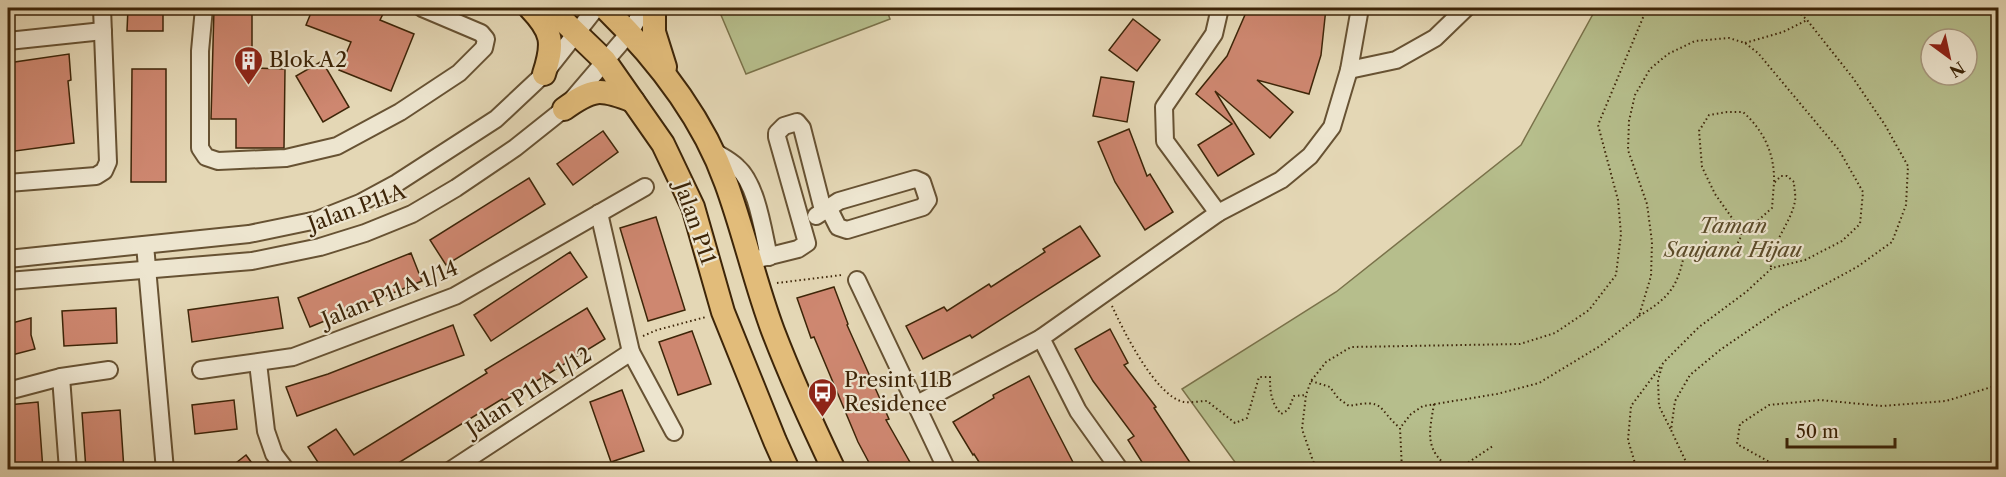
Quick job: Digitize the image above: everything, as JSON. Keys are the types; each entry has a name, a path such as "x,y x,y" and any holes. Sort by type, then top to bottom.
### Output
{"main road":[{"path":"530,8 549,35 551,51 544,74"},
{"name":"Jalan P11","path":"550,8 605,61 663,144 693,207 723,312 788,470"},
{"name":"Jalan P11","path":"604,8 630,32 669,77 713,151 759,259 773,331 834,470"},
{"path":"654,8 654,32 669,77"},
{"path":"564,109 595,91 610,92 633,101"}],"street":[{"path":"8,183 96,176 104,171 108,162 102,8"},
{"path":"204,8 200,51 200,147 206,157 218,161 286,158 337,146 400,112 459,73 484,48 486,39 481,33 422,8"},
{"name":"Jalan P11A","path":"8,260 249,234 317,220 360,203 397,183 496,119 544,74 596,8"},
{"name":"Jalan P11A","path":"8,281 252,261 320,248 412,214 456,188 515,148 564,109 630,32 644,8"},
{"path":"1218,213 1165,141 1164,107 1214,34 1220,8"},
{"path":"917,404 1041,338 1218,213 1281,180 1310,156 1332,127 1349,70 1360,8"},
{"path":"1349,70 1396,60 1435,38 1466,8"},
{"path":"8,41 103,31"},
{"path":"759,259 804,246 807,243 777,133 784,126 796,122 802,128 826,209 838,227 847,230 923,207 928,201 922,182 915,179 839,201 826,209 813,218 805,230"},
{"name":"Jalan P11A 1/14","path":"201,370 293,357 455,296 645,187"},
{"path":"798,209 804,212 826,209"},
{"path":"599,213 630,347 674,432"},
{"path":"145,245 165,470"},
{"path":"857,280 947,470"},
{"path":"1041,338 1078,411 1120,470"},
{"name":"Jalan P11A 1/12","path":"451,470 630,347"},
{"path":"258,363 266,431 274,454 286,470"},
{"path":"8,391 61,377 109,370"},
{"path":"61,377 68,470"}],"path":[{"path":"1319,470 1312,461 1302,429 1306,395 1311,381 1326,362 1351,346 1520,344 1555,333 1589,310 1616,275 1621,234 1618,200 1598,125 1647,8"},
{"path":"1671,430 1675,401 1690,375 1720,350 1780,309 1857,267 1892,242 1906,205 1908,166 1886,125 1853,78 1807,20 1794,8"},
{"path":"1745,43 1783,32 1807,20"},
{"path":"1637,470 1628,440 1631,406 1663,363 1699,327 1746,292 1772,268 1805,261 1842,241 1860,224 1863,192 1839,150 1758,53 1745,43 1729,38 1695,41 1668,54 1650,69 1635,95 1629,121 1628,150 1647,204 1652,242 1652,276 1639,316"},
{"path":"1402,470 1400,428 1411,414 1422,406 1497,394 1539,383 1600,346 1659,303 1670,292 1679,277 1686,251 1690,246 1695,245 1718,252 1731,247 1741,239 1742,232 1715,194 1702,168 1699,131 1709,115 1743,112 1757,124 1768,144 1775,167 1772,208 1742,232"},
{"path":"1772,268 1770,258 1789,221 1796,200 1794,182 1787,176 1781,176 1774,183"},
{"path":"777,283 842,275 857,280"},
{"path":"1106,292 1126,338 1164,392 1183,402 1207,401 1235,423 1247,418 1259,377 1270,377 1272,400 1281,414 1288,410 1294,396 1306,395"},
{"path":"630,347 657,330 723,312"},
{"path":"1663,363 1658,380 1659,406 1687,464 1694,470"},
{"path":"1311,381 1330,387 1348,406 1365,402 1379,404 1390,420 1400,428"},
{"path":"1784,470 1737,444 1740,424 1768,405 1820,400 1882,406 1946,401 1998,385"},
{"path":"1434,403 1429,436 1438,459 1452,470"},
{"path":"1457,470 1493,446"}],"green space":[{"path":"718,8 886,8 890,19 746,74"},
{"name":"Taman Saujana Hijau","path":"1594,8 1998,8 1998,469 1240,469 1182,389 1336,292 1521,145 1593,14"}],"building":[{"path":"128,8 163,8 163,31 127,31"},
{"name":"Blok A2","path":"214,8 252,8 252,68 285,69 284,148 236,148 236,119 211,119"},
{"path":"313,8 386,8 380,20 414,34 391,91 339,70 351,42 306,25"},
{"path":"1248,8 1326,8 1321,55 1309,94 1257,80 1293,112 1270,138 1215,91 1254,154 1218,176 1198,145 1232,124 1196,94 1227,56"},
{"path":"1133,19 1160,40 1137,71 1109,50"},
{"path":"69,54 71,80 68,81 74,143 8,152 8,63"},
{"path":"322,61 349,107 323,122 296,76"},
{"path":"132,69 166,69 166,182 131,182"},
{"path":"1101,77 1134,82 1127,122 1093,116"},
{"path":"1129,129 1147,176 1150,174 1173,212 1145,230 1115,182 1098,142"},
{"path":"603,131 618,152 573,185 557,164"},
{"path":"529,178 545,204 446,265 430,240"},
{"path":"656,217 685,310 648,321 620,228"},
{"path":"1080,226 1100,256 972,338 970,335 923,359 906,326 944,307 947,311 989,284 991,287 1045,252 1043,249"},
{"path":"570,252 587,277 491,341 474,315"},
{"path":"411,253 422,281 310,327 298,298"},
{"path":"834,287 847,325 889,419 886,420 911,464 902,470 873,470 858,442 814,337 811,338 797,298"},
{"path":"278,297 283,328 192,342 188,310"},
{"path":"116,308 117,343 64,346 62,311"},
{"path":"587,308 605,339 387,470 323,470 308,447 336,429 354,455 487,373 485,370"},
{"path":"31,318 31,335 35,349 8,356 8,324"},
{"path":"453,325 464,355 297,416 286,387 328,374"},
{"path":"1110,329 1128,363 1124,365 1156,407 1154,408 1195,470 1147,470 1128,440 1134,436 1093,381 1075,349"},
{"path":"692,331 711,384 678,395 659,342"},
{"path":"1029,376 1077,470 984,470 953,422 994,398 993,395"},
{"path":"622,390 644,451 611,462 590,402"},
{"path":"234,400 237,429 195,434 192,405"},
{"path":"38,402 43,470 8,470 8,405"},
{"path":"120,410 124,470 86,470 82,413"},
{"path":"246,455 257,470 227,470"}],"place":[{"name":"Blok A2","path":"248,86"},
{"name":"Presint 11B Residence","path":"823,418"}]}
